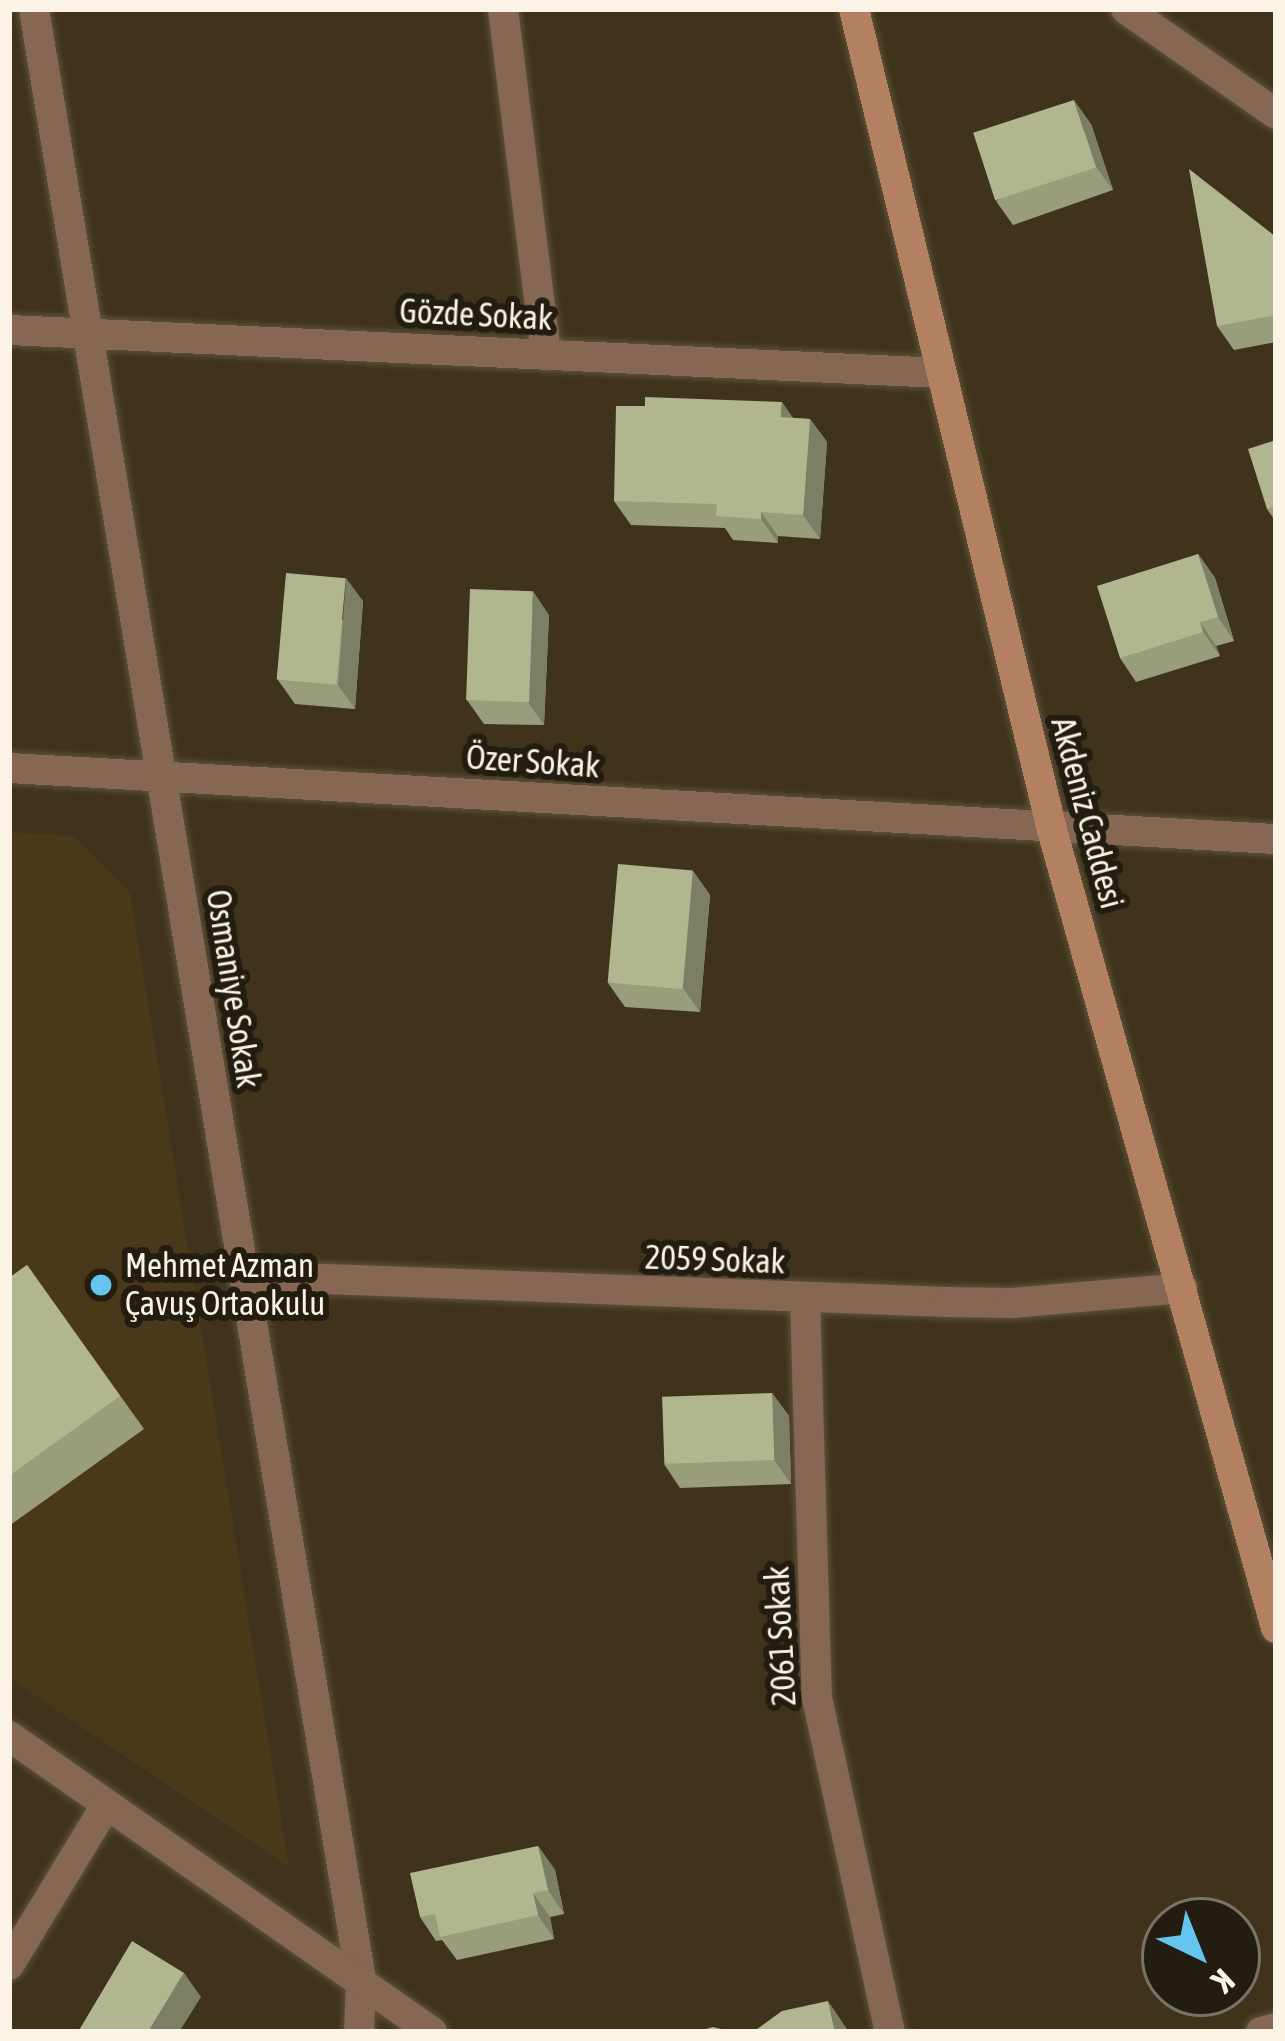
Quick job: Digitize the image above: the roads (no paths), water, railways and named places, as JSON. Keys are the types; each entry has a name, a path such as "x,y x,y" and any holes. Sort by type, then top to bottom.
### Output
{"main road":[{"name":"Akdeniz Caddesi","path":"854,9 1052,830 1276,1628"}],"street":[{"name":"Osmaniye Sokak","path":"34,9 92,334 160,774 361,1981 359,2032"},
{"path":"503,9 546,355"},
{"path":"1126,9 1276,114"},
{"name":"Gözde Sokak","path":"9,330 940,373"},
{"name":"Özer Sokak","path":"9,768 1276,839"},
{"name":"2059 Sokak","path":"244,1276 805,1300 1012,1303 1182,1288"},
{"name":"2061 Sokak","path":"805,1300 817,1699 890,2032"},
{"path":"9,1736 432,2032"},
{"path":"9,1965 107,1804"},
{"path":"1261,2032 1276,2028"}],"place":[{"name":"Mehmet Azman Çavuş Ortaokulu","path":"101,1285"}]}
